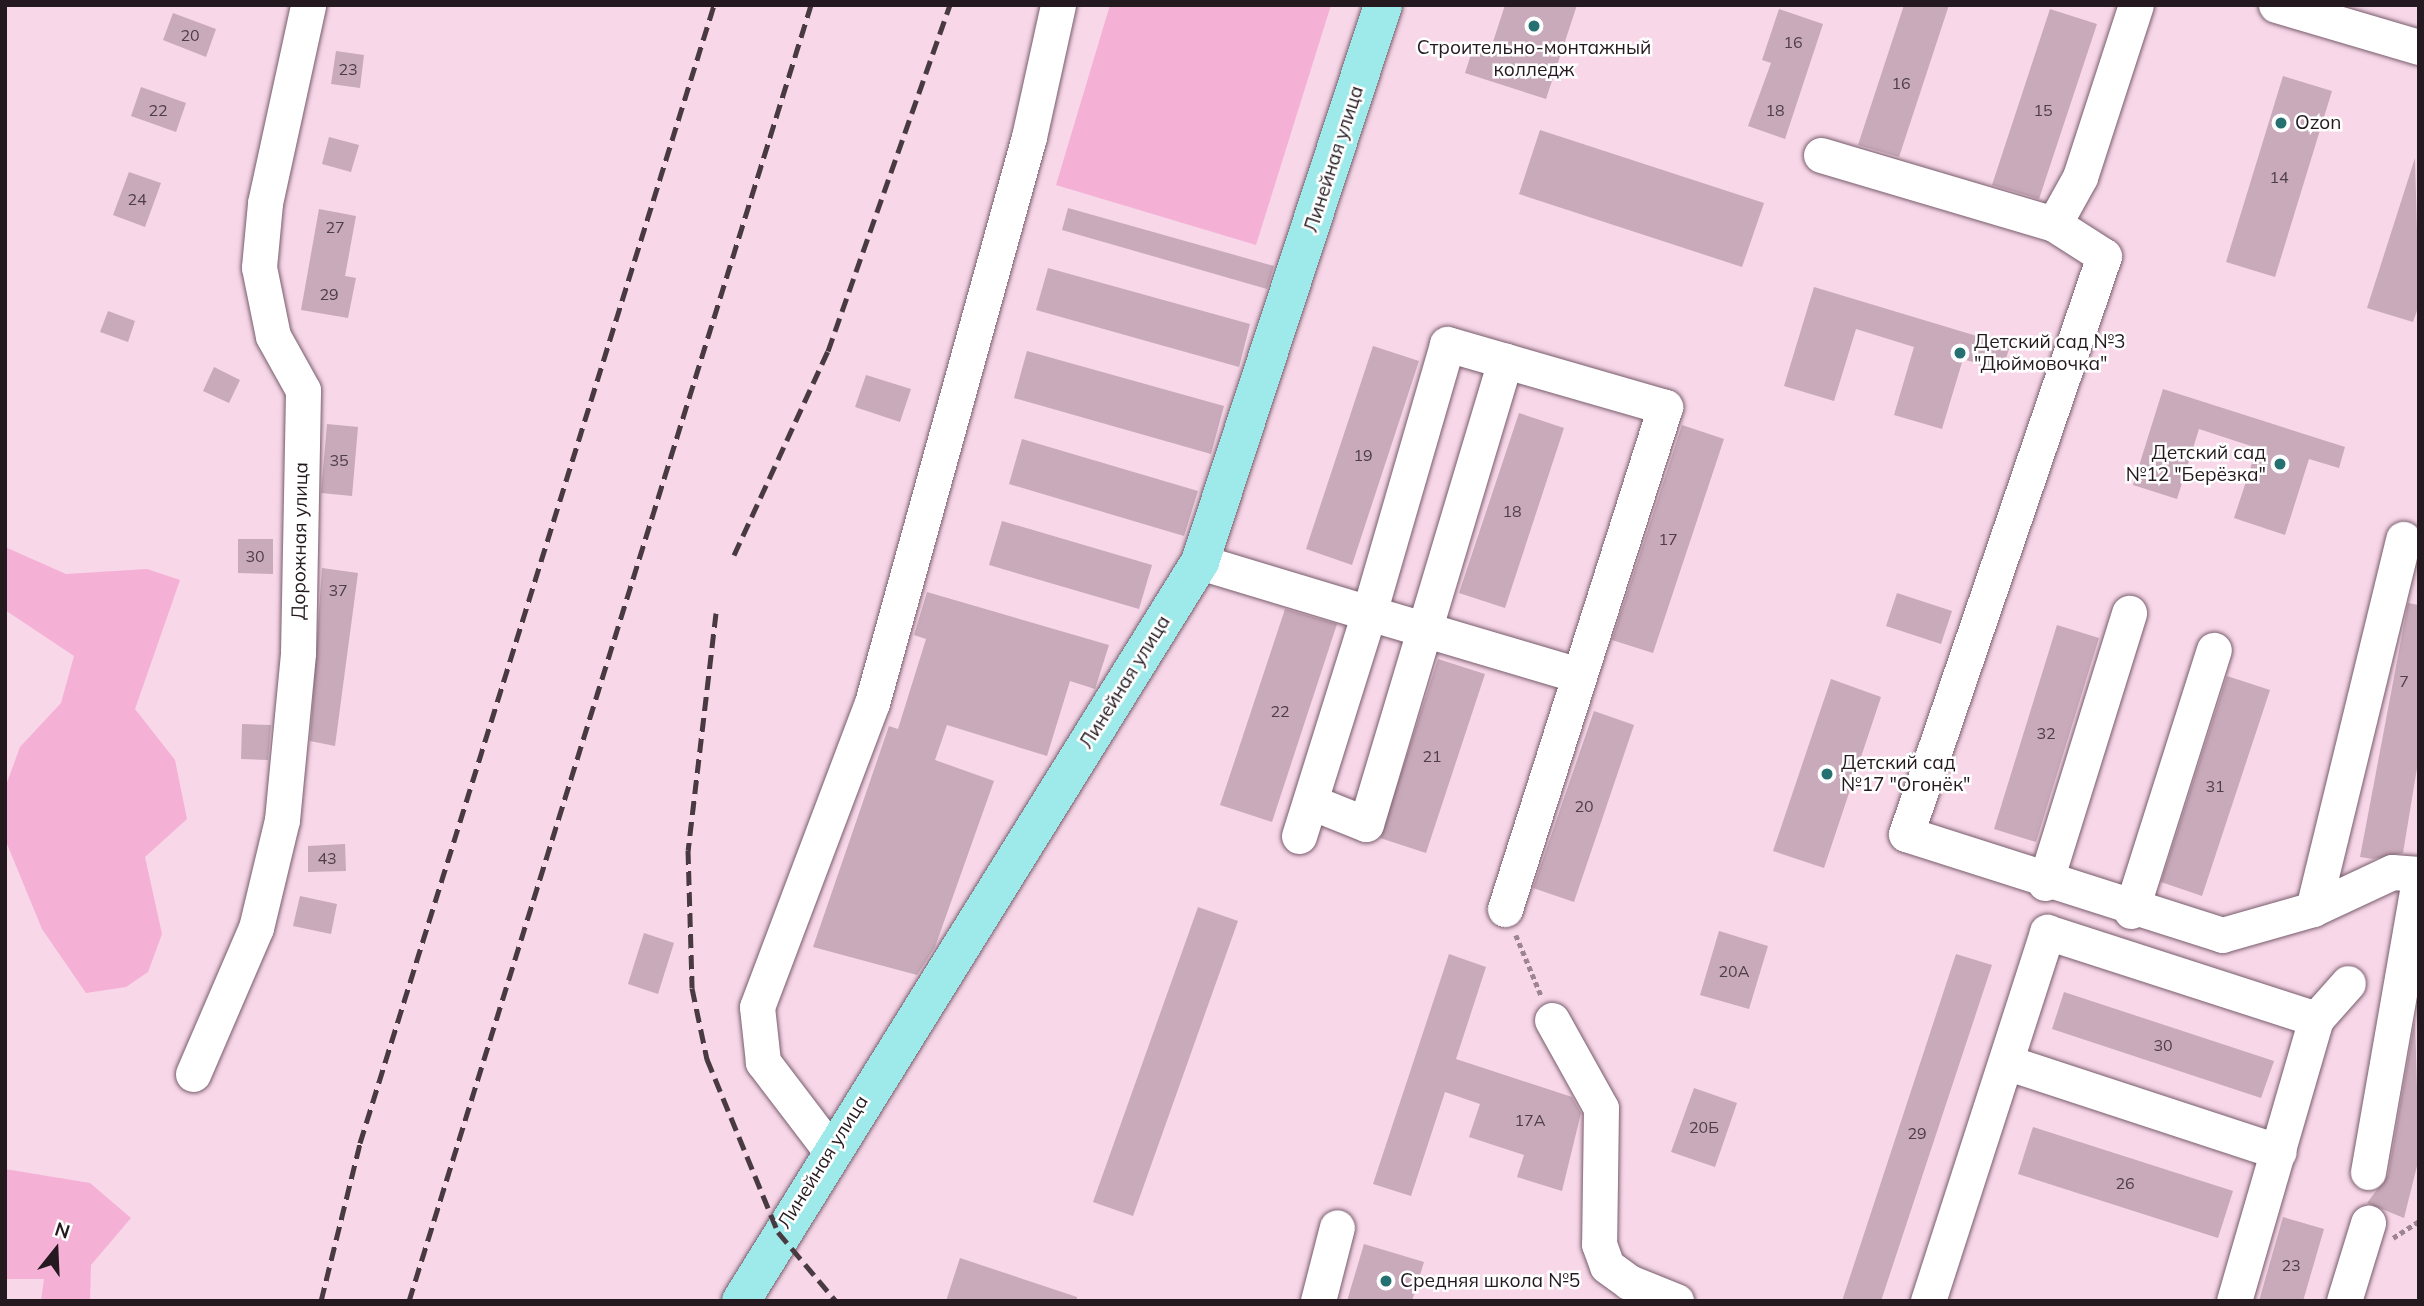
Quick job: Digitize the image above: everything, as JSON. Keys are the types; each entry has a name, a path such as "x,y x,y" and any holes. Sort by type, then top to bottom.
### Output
{"main road":[{"name":"Линейная улица","path":"741,1301 830,1150 1200,562 1383,5"}],"street":[{"name":"Дорожная улица","path":"193,1074 256,928 282,820 298,653 303,390 273,336 260,267 265,203 308,5"},
{"path":"830,1150 763,1062 757,1007 872,703 1029,137 1058,5"},
{"path":"2054,224 2081,177 2136,5"},
{"path":"2276,5 2419,47"},
{"path":"1821,155 2054,224 2104,256 1906,834 2132,911 2222,935 2313,909 2392,872 2419,874"},
{"path":"1299,836 1369,613 1447,344 1665,407 1505,909"},
{"path":"1311,802 1366,824 1505,360"},
{"path":"2313,909 2403,538"},
{"path":"1200,562 1578,675"},
{"path":"2045,883 2129,612"},
{"path":"2132,911 2214,650"},
{"path":"2368,1172 2419,880"},
{"path":"1928,1301 2048,932 2316,1019"},
{"path":"2234,1301 2316,1019 2348,983"},
{"path":"1552,1020 1601,1108 1599,1244 1607,1266 1629,1282 1680,1300"},
{"path":"2006,1062 2279,1152"},
{"path":"2344,1301 2368,1223"},
{"path":"1318,1301 1337,1227"}],"path":[{"path":"1505,909 1552,1020"}],"shaded area":[{"path":"1110,5 1331,5 1256,245 1056,185"},
{"path":"5,547 66,574 147,569 180,580 135,709 175,760 187,819 145,857 162,934 148,972 126,987 86,993 42,929 5,839 5,788 20,747 61,703 74,656 5,610"},
{"path":"5,1169 90,1183 131,1218 91,1265 90,1301 41,1301 44,1279 5,1279"}],"building":[{"path":"1505,5 1577,5 1546,99 1465,73 1475,42 1491,48"},
{"path":"1904,5 1949,5 1899,157 1858,145"},
{"path":"1779,9 1823,24 1785,139 1748,126 1771,63 1762,60"},
{"path":"2050,9 2097,24 2039,199 1992,185"},
{"path":"173,13 216,29 206,57 163,40"},
{"path":"336,51 364,55 360,88 331,84"},
{"path":"2283,76 2332,91 2275,277 2226,262"},
{"path":"141,87 186,103 176,132 131,116"},
{"path":"1540,130 1764,203 1742,267 1519,194"},
{"path":"329,137 359,145 351,172 322,164"},
{"path":"2415,158 2419,305 2413,322 2367,308"},
{"path":"129,172 161,183 145,227 113,215"},
{"path":"1068,208 1274,266 1267,289 1062,230"},
{"path":"319,209 356,216 345,276 356,278 348,318 301,310"},
{"path":"1048,268 1250,324 1239,367 1036,310"},
{"name":"Детский сад №3 \"Дюймовочка\"","path":"1814,287 2010,346 2002,371 1963,359 1942,429 1894,415 1914,347 1856,329 1834,401 1784,386"},
{"path":"108,311 135,321 128,342 100,332"},
{"path":"1373,346 1419,361 1352,565 1306,549"},
{"path":"1027,351 1224,406 1211,454 1014,398"},
{"path":"214,367 240,380 229,403 203,391"},
{"path":"866,375 911,389 900,422 855,407"},
{"name":"Детский сад №12 \"Берёзка\"","path":"2163,389 2345,447 2339,468 2309,459 2285,535 2234,518 2257,448 2199,429 2177,499 2133,485"},
{"path":"1519,413 1564,428 1505,608 1459,593"},
{"path":"327,424 358,427 352,496 321,493"},
{"path":"1682,425 1724,439 1653,653 1612,640"},
{"path":"1022,439 1198,491 1184,536 1009,484"},
{"path":"1002,521 1152,565 1139,609 989,565"},
{"path":"238,539 273,539 273,574 238,573"},
{"path":"322,568 358,573 335,746 310,741"},
{"path":"927,592 1109,645 1095,689 1070,681 1047,756 947,725 935,760 994,781 935,947 917,975 813,947 889,726 898,729 926,639 914,635"},
{"path":"1897,593 1952,611 1941,644 1886,626"},
{"path":"2408,603 2419,605 2419,756 2403,853 2373,859 2360,857"},
{"path":"1285,609 1337,624 1272,822 1220,805"},
{"path":"2057,625 2099,638 2036,842 1994,829"},
{"path":"1438,659 1485,674 1426,853 1380,838"},
{"path":"2227,676 2270,690 2202,896 2161,882"},
{"name":"Детский сад №17 \"Огонёк\"","path":"1831,679 1881,697 1824,868 1773,851"},
{"path":"1594,711 1634,725 1574,902 1533,888"},
{"path":"242,724 271,725 268,760 241,759"},
{"path":"345,844 346,871 308,872 308,846"},
{"path":"300,896 337,904 331,934 293,926"},
{"path":"1198,907 1238,921 1133,1216 1093,1202"},
{"path":"1719,931 1768,946 1749,1009 1700,995"},
{"path":"644,933 674,943 658,994 628,984"},
{"path":"1449,954 1486,967 1456,1059 1572,1097 1581,1113 1562,1191 1517,1177 1524,1155 1469,1137 1480,1104 1445,1092 1411,1196 1373,1184"},
{"path":"1956,954 1992,965 1881,1301 1842,1301"},
{"path":"2064,992 2274,1061 2261,1098 2052,1029"},
{"path":"2415,1019 2419,1158 2404,1218 2367,1203 2388,1175"},
{"path":"1694,1088 1737,1103 1715,1167 1671,1152"},
{"path":"2033,1127 2233,1191 2218,1238 2018,1174"},
{"path":"2283,1217 2324,1229 2303,1301 2259,1301"},
{"name":"Средняя школа №5","path":"1364,1244 1424,1262 1412,1301 1347,1301"},
{"path":"960,1258 1077,1297 1077,1301 946,1301"}],"railway":[{"path":"321,1301 360,1143 714,5"},
{"path":"409,1301 811,5"},
{"path":"734,555 828,351 950,5"},
{"path":"716,613 688,850 692,988 707,1059 778,1232 836,1301"}],"place":[{"name":"Строительно-монтажный колледж","path":"1534,26"},
{"name":"Ozon","path":"2281,123"},
{"name":"Детский сад №3 \"Дюймовочка\"","path":"1960,353"},
{"name":"Детский сад №12 \"Берёзка\"","path":"2280,464"},
{"name":"Детский сад №17 \"Огонёк\"","path":"1827,774"},
{"name":"Средняя школа №5","path":"1386,1281"}]}
